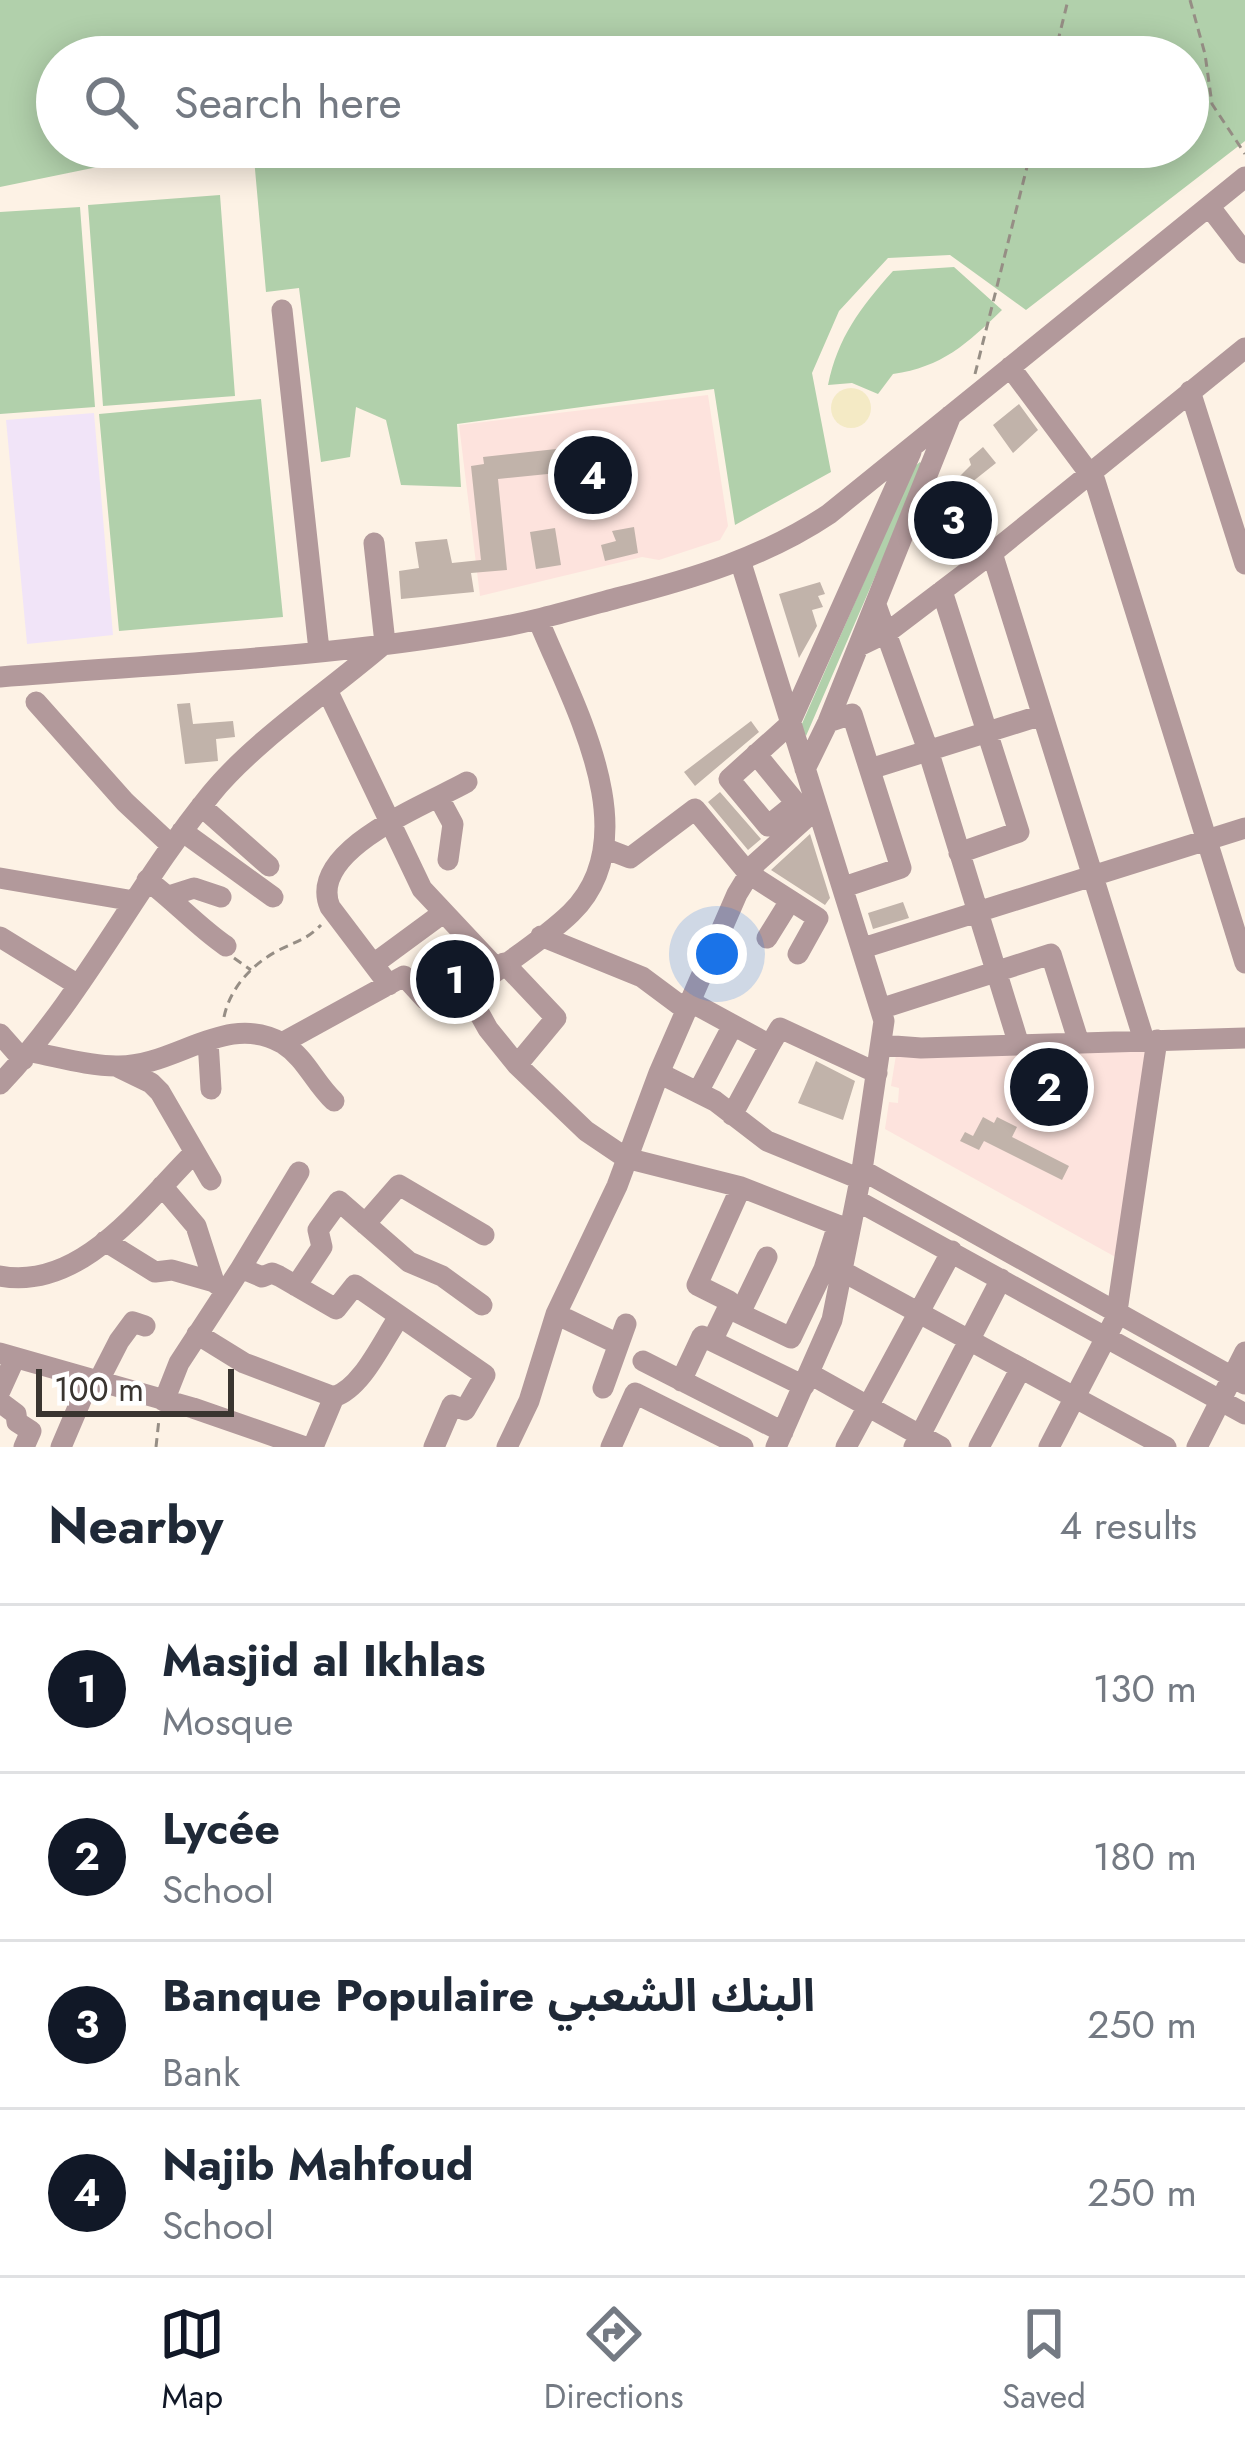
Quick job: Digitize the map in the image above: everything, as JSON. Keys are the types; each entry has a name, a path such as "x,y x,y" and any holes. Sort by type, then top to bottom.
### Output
{"street":[{"path":"0,677 469,633 663,586 740,560 802,532 1245,177"},
{"path":"1209,206 1245,253"},
{"path":"282,310 319,650"},
{"path":"859,646 888,632 992,553 1245,348"},
{"path":"1010,367 1091,472 1245,963"},
{"path":"1190,391 1245,564"},
{"path":"805,769 961,406"},
{"path":"809,803 768,826 729,779 789,724 914,446"},
{"path":"374,543 385,643"},
{"path":"992,553 1092,876 1150,1040 1117,1311 1049,1447"},
{"path":"740,560 805,769 809,803 844,887 883,1008 859,1183 844,1228 791,1338 734,1311 729,1301 697,1285 741,1187"},
{"path":"942,591 1019,832 959,853"},
{"path":"876,605 928,750 1019,1045"},
{"path":"282,1043 404,976 425,999 468,993 581,900 604,848 608,825 601,784 538,619"},
{"path":"0,1084 27,1056 201,806 242,763 385,643"},
{"path":"328,692 422,889 556,1018 518,1065"},
{"path":"36,701 124,802 273,897"},
{"path":"828,722 852,714 901,868 844,887"},
{"path":"870,769 1042,715"},
{"path":"756,754 809,803"},
{"path":"389,985 326,897 337,861 354,845 467,782"},
{"path":"439,798 453,824 448,860"},
{"path":"507,1447 529,1401 556,1314 617,1186 658,1073 748,874 809,803"},
{"path":"201,806 269,866"},
{"path":"604,848 629,858 695,809 748,874 818,918 797,955"},
{"path":"863,948 1245,828"},
{"path":"0,878 134,902"},
{"path":"147,880 226,946"},
{"path":"169,896 194,888 221,897"},
{"path":"767,938 790,901"},
{"path":"375,963 443,914"},
{"path":"541,936 656,985 770,1046"},
{"path":"0,937 78,985"},
{"path":"883,1008 1052,954 1079,1042"},
{"path":"468,993 488,1029 518,1065 586,1131 626,1158 741,1187 844,1228"},
{"path":"698,1092 733,1025"},
{"path":"732,1115 780,1028 877,1073"},
{"path":"0,1034 27,1056 117,1066 152,1061 214,1038 257,1032 282,1043 310,1066 314,1082 334,1101"},
{"path":"211,1089 214,1038"},
{"path":"881,1045 1245,1038"},
{"path":"117,1066 160,1092 211,1180"},
{"path":"658,1073 698,1092 767,1141 1117,1311 1239,1380"},
{"path":"0,1276 28,1280 78,1260 193,1154"},
{"path":"164,1401 219,1286 241,1268 298,1172"},
{"path":"859,1183 952,1251 1245,1414"},
{"path":"365,1224 399,1185 484,1235"},
{"path":"162,1186 196,1226 219,1286"},
{"path":"296,1286 322,1247 318,1230 339,1201 409,1262 442,1276 482,1305"},
{"path":"643,1361 779,1439 832,1320 844,1228"},
{"path":"105,1240 155,1272 172,1270 219,1286"},
{"path":"846,1447 952,1251"},
{"path":"712,1341 767,1256"},
{"path":"241,1268 262,1277 272,1273 336,1309 355,1285 485,1376 465,1410 452,1405 434,1447"},
{"path":"842,1271 1166,1447"},
{"path":"917,1441 1001,1279"},
{"path":"556,1314 622,1334 603,1388"},
{"path":"197,1334 244,1363 334,1397 345,1394 358,1379 399,1318"},
{"path":"61,1447 119,1341 134,1322 145,1326"},
{"path":"681,1381 702,1336 868,1406 917,1441 941,1447"},
{"path":"1197,1447 1220,1400 1239,1380 1245,1352"},
{"path":"0,1391 8,1356 309,1447 334,1397"},
{"path":"979,1447 1021,1368"},
{"path":"610,1447 635,1393 743,1447"},
{"path":"0,1402 32,1431 24,1447"},
{"path":"1116,1447 1128,1426"}],"path":[{"path":"1059,36 1068,0"},
{"path":"1190,0 1200,36"},
{"path":"1209,83 1212,104 1245,154"},
{"path":"961,406 1026,168"},
{"path":"214,1038 235,985 280,950 305,942 334,911"},
{"path":"226,946 252,971"},
{"path":"156,1447 164,1401"}],"shaded area":[{"path":"708,395 728,526 720,540 659,560 642,557 480,596 459,425"},
{"path":"94,413 113,635 27,644 6,420"},
{"path":"1149,1049 1119,1259 885,1129 889,1102 898,1103 899,1088 891,1086 896,1055"}],"green space":[{"path":"0,0 1245,0 1245,141 1026,310 950,255 888,258 839,311 812,373 831,472 735,525 714,389 457,424 461,487 401,485 386,420 356,407 350,457 321,462 299,288 266,292 255,168 1209,168 1209,36 36,36 36,168 93,168 0,187"},
{"path":"220,195 235,396 103,406 88,205"},
{"path":"80,207 95,407 0,414 0,212"},
{"path":"954,267 1002,310 953,352 926,366 893,374 878,394 852,383 828,385 852,324 893,271"},
{"path":"261,399 283,617 119,631 99,414"},
{"path":"920,462 923,466 806,736 801,726"}],"sand":[{"path":"851,388 865,394 871,408 865,422 851,428 837,422 831,408 837,394"}],"building":[{"path":"1019,404 1038,430 1013,453 993,425"},
{"path":"602,444 607,475 588,478 587,470 498,479 507,570 471,573 474,592 401,599 399,571 419,568 415,542 447,539 452,563 481,560 471,466 484,464 483,457"},
{"path":"983,447 996,463 962,490 955,481"},
{"path":"957,513 979,537 964,549 942,526"},
{"path":"634,527 638,553 605,561 601,545 616,541 612,531"},
{"path":"555,528 561,565 536,569 530,532"},
{"path":"820,582 825,594 818,596 823,607 812,610 817,626 799,658 779,594"},
{"path":"190,703 193,724 233,721 235,737 216,739 218,761 185,764 177,704"},
{"path":"751,721 759,732 695,786 684,772"},
{"path":"720,792 761,839 748,850 708,802"},
{"path":"810,834 830,898 825,905 771,870"},
{"path":"903,902 909,918 873,929 868,913"},
{"path":"816,1061 855,1081 843,1120 798,1103"},
{"path":"983,1117 994,1123 997,1117 1017,1127 1012,1137 1069,1166 1062,1180 984,1141 979,1150 960,1141 965,1132 973,1136"}],"place":[{"name":"Najib Mahfoud","path":"593,475"},
{"name":"Banque Populaire البنك الشعبي","path":"953,520"},
{"name":"Masjid al Ikhlas","path":"455,979"},
{"name":"Lycée","path":"1049,1087"}]}
